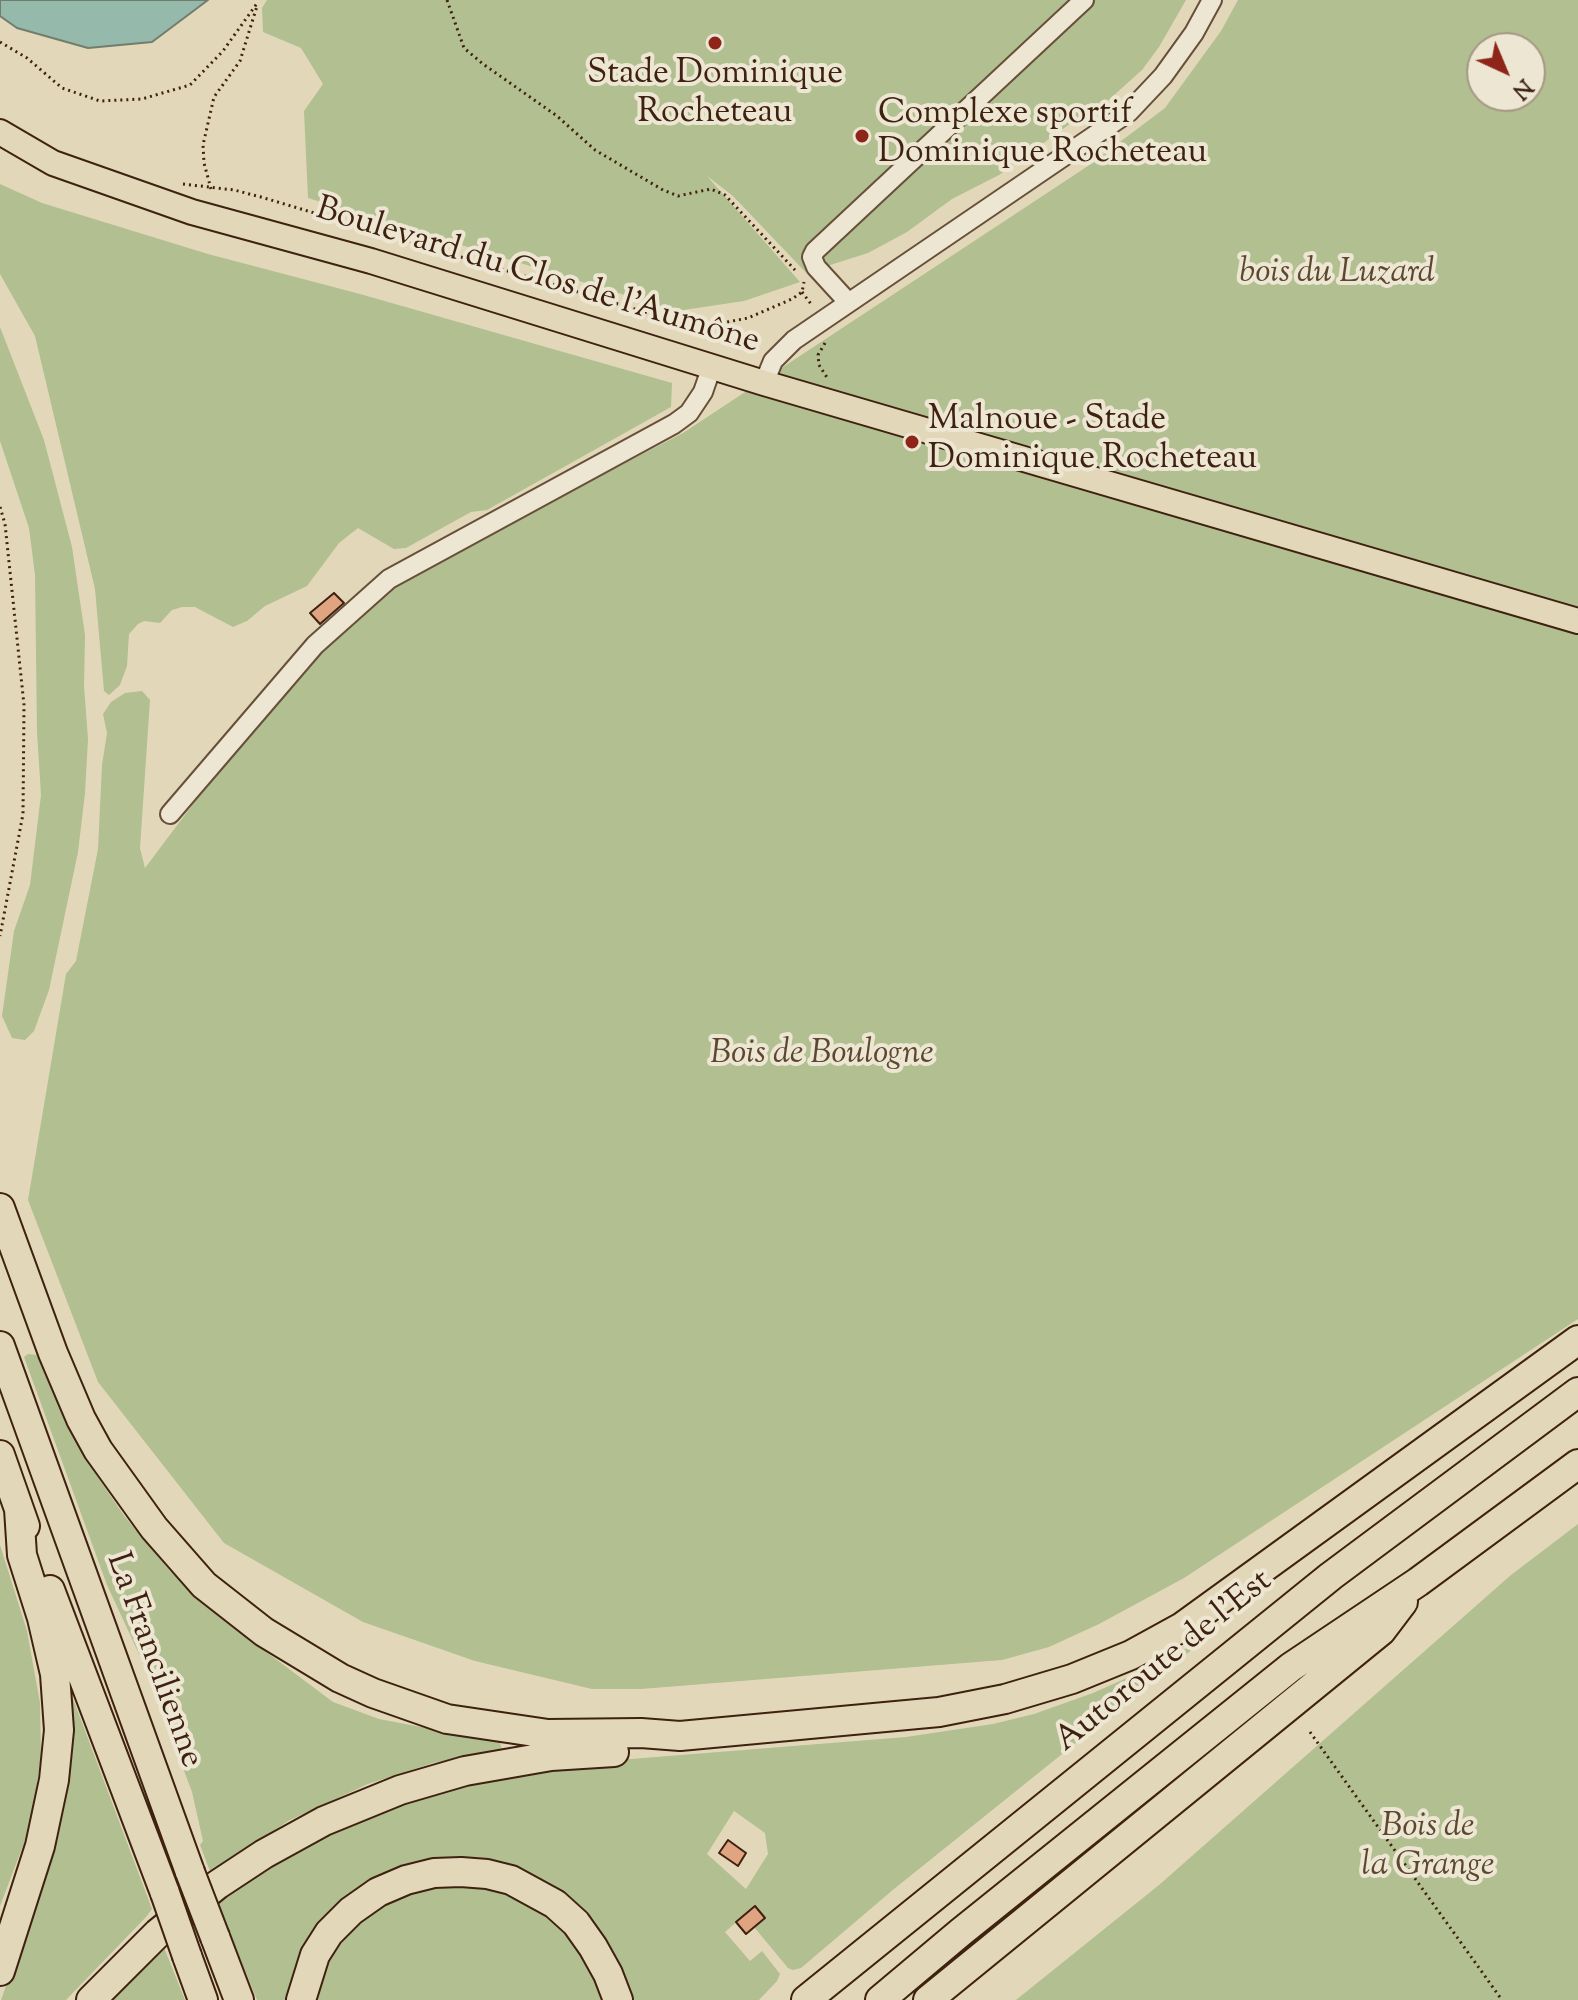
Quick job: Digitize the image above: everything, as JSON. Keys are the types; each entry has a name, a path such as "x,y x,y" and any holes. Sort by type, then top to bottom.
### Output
{"highway":[{"path":"0,1208 53,1353 98,1450 135,1504 178,1558 233,1609 264,1632 340,1678 447,1719 548,1734 641,1733 680,1736 939,1712 1005,1699 1059,1683 1131,1655 1182,1627 1578,1340"},
{"name":"La Francilienne","path":"0,1346 239,2000"},
{"name":"Autoroute de l’Est","path":"806,2000 1331,1576 1578,1392"},
{"path":"0,1455 203,2000"},
{"path":"880,2000 1108,1812 1291,1667 1418,1582 1578,1464"},
{"path":"0,1971 49,1811 59,1730 55,1674 42,1618 22,1555 19,1509"},
{"path":"928,2000 1381,1631 1418,1582"},
{"path":"91,2000 158,1933 217,1885 264,1854 324,1821 400,1790 465,1771 551,1756 645,1749 680,1736"},
{"path":"301,2000 315,1955 329,1933 351,1911 378,1892 406,1880 434,1873 461,1872 511,1880 555,1904 576,1923 593,1947 618,2000"},
{"path":"950,2000 971,1965"}],"main road":[{"name":"Boulevard du Clos de l'Aumône","path":"0,132 53,163 192,212 371,261 764,383"},
{"path":"764,383 1578,621"}],"street":[{"path":"848,302 816,267 812,257 815,251 1084,0"},
{"name":"Boulevard du Clos de l'Aumône","path":"764,383 773,361 782,350 1129,112 1163,76 1194,33 1212,0"},
{"path":"170,814 315,645 389,579 674,424 689,413 712,366"}],"path":[{"path":"171,181 261,197 678,322 717,324 740,320 763,314 802,292 805,283 801,276 725,195 711,189 678,196 663,190 595,150 557,116 472,55 464,48 447,0"},
{"path":"211,189 203,145 214,97 240,61 258,1"},
{"path":"0,42 27,58 62,88 100,101 142,99 190,85 223,51 258,1"},
{"path":"0,507 5,524 24,705 24,767 23,814 0,936"},
{"path":"1310,1732 1502,2000"}],"green space":[{"path":"267,0 1186,0 1142,70 1103,105 1074,121 999,175 952,199 907,232 868,253 827,266 813,280 733,196 707,176 800,282 744,301 677,311 308,198 304,111 323,84 301,48 263,32 262,8"},
{"name":"Bois de Boulogne","path":"1238,0 1578,0 1578,1319 1184,1578 1049,1647 1002,1660 641,1689 592,1689 475,1661 363,1622 224,1543 98,1382 28,1200 66,974 76,961 98,849 102,765 107,733 103,714 111,702 125,693 142,691 150,700 140,848 145,868 263,711 373,594 683,433 1088,166 1165,108 1221,31"},
{"path":"0,184 42,203 208,254 672,383 671,407 487,510 471,512 406,548 394,549 358,528 339,543 307,586 265,606 247,621 233,627 195,607 172,610 160,623 144,621 138,624 129,634 127,666 120,685 109,695 104,691 95,589 35,336 0,274"},
{"path":"0,327 44,440 72,547 85,635 84,686 88,739 78,852 49,990 34,1031 25,1040 12,1038 2,1016 14,931 30,885 41,795 35,575 29,528 0,441"},
{"path":"28,1354 38,1355 84,1457 125,1517 169,1570 217,1615 333,1702 379,1719 500,1742 502,1750 433,1763 368,1784 288,1821 211,1874 200,1845 203,1841 192,1792 146,1669 107,1585 24,1357"},
{"name":"Bois de la Grange","path":"1578,1524 1578,2000 1016,2000 1159,1885 1511,1575"},
{"path":"0,1545 27,1631 40,1703 41,1754 32,1822 0,1906"},
{"path":"1209,1636 894,1889 801,1968 788,1968 754,1927 765,1918 755,1906 725,1932 750,1961 762,1951 780,1974 759,2000 628,2000 607,1946 454,1860 300,1957 289,2000 257,2000 218,1904 222,1901 220,1896 330,1830 439,1790 556,1765 906,1737 993,1724 1034,1714 1093,1693 1156,1665","holes":["734,1811 765,1833 768,1854 746,1889 707,1854"]},
{"path":"72,1696 152,1909 66,2000 1,2000 15,1960"},
{"path":"435,1885 480,1886 513,1893 545,1912 575,1939 606,2000 314,2000 327,1964 355,1924 390,1899"},
{"path":"163,1945 185,2000 103,2000"}],"shaded area":[{"path":"0,0 208,0 152,42 88,48 17,28 0,16"}],"building":[{"path":"334,593 344,603 320,624 310,613"},
{"path":"728,1840 746,1853 738,1866 719,1853"},
{"path":"755,1906 765,1918 746,1934 736,1922"}],"place":[{"name":"Stade Dominique Rocheteau","path":"715,43"},
{"name":"Complexe sportif Dominique Rocheteau","path":"862,136"},
{"name":"Malnoue - Stade Dominique Rocheteau","path":"912,442"}],"park label":[{"name":"bois du Luzard","path":"1337,275"}]}
